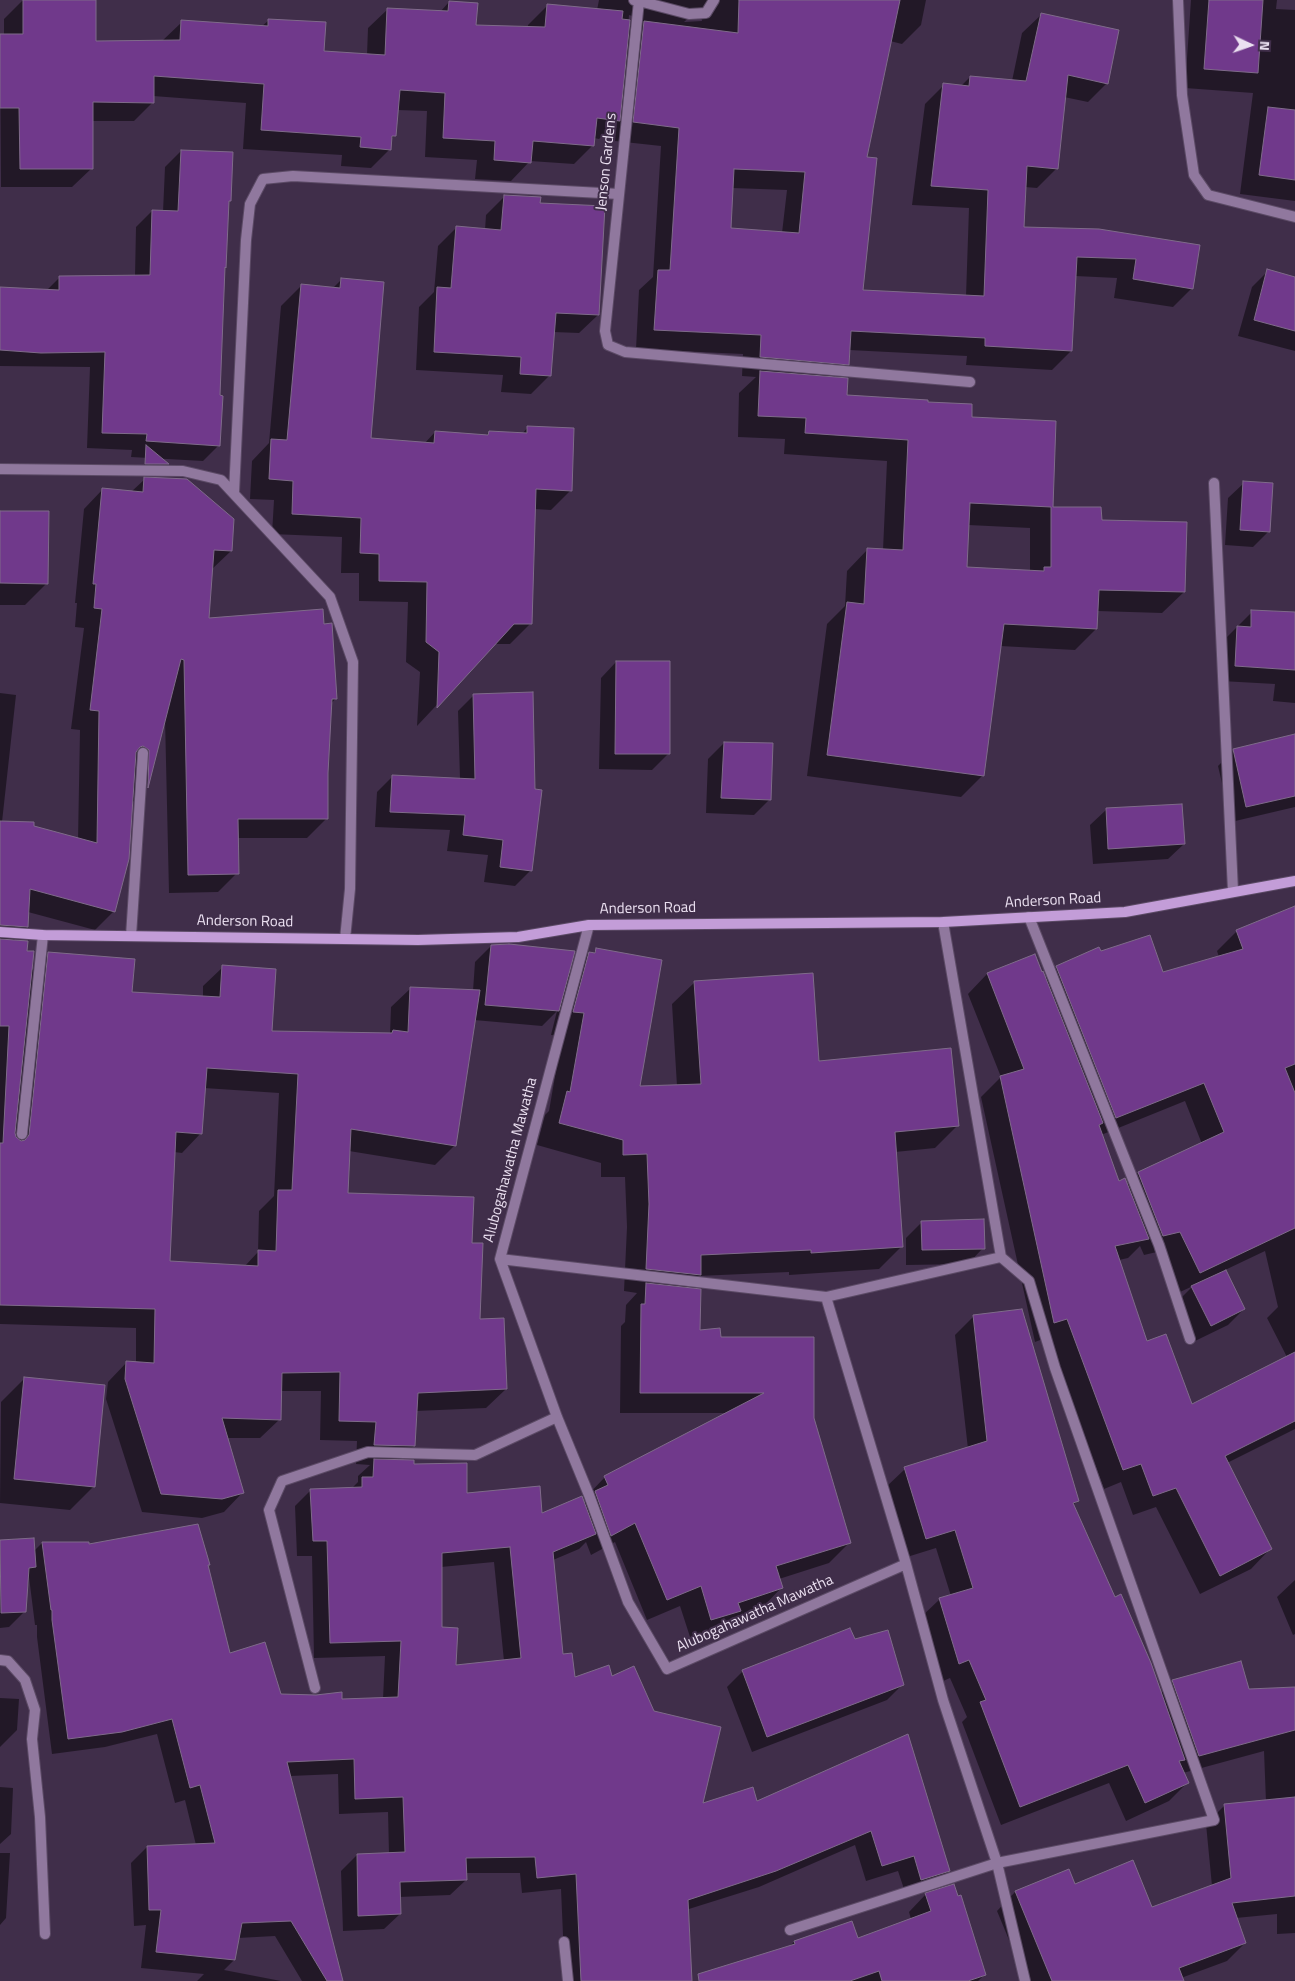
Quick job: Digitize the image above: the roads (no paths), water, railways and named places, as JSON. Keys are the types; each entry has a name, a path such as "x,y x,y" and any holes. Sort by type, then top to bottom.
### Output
{"main road":[{"name":"Anderson Road","path":"0,932 43,935 418,940 518,937 589,925 943,922 1125,912 1295,881"}],"street":[{"path":"636,1 689,14 706,13 714,0"},
{"path":"1178,0 1182,95 1194,175 1208,195 1295,217"},
{"name":"Jenson Gardens","path":"636,1 605,331 608,346 625,352 970,382"},
{"path":"234,493 246,240 250,204 263,179 293,176 619,194"},
{"path":"0,469 183,471 221,480 330,597 353,662 350,889 345,939"},
{"path":"1214,483 1233,891"},
{"path":"131,936 143,753"},
{"path":"1029,917 1159,1246 1190,1339"},
{"path":"790,1930 997,1863 1214,1820 1058,1377 1029,1281 1000,1257 943,922"},
{"name":"Alubogahawatha Mawatha","path":"589,925 500,1259 557,1417 589,1495 628,1602 667,1669 906,1564"},
{"path":"22,1134 43,935"},
{"path":"500,1259 826,1297 1000,1257"},
{"path":"826,1297 906,1564 943,1700 997,1863 1025,1981"},
{"path":"315,1688 269,1510 282,1481 368,1452 475,1455 557,1417"},
{"path":"0,1660 8,1661 25,1680 35,1710 32,1739 40,1817 45,1934"},
{"path":"564,1942 568,1981"}]}
